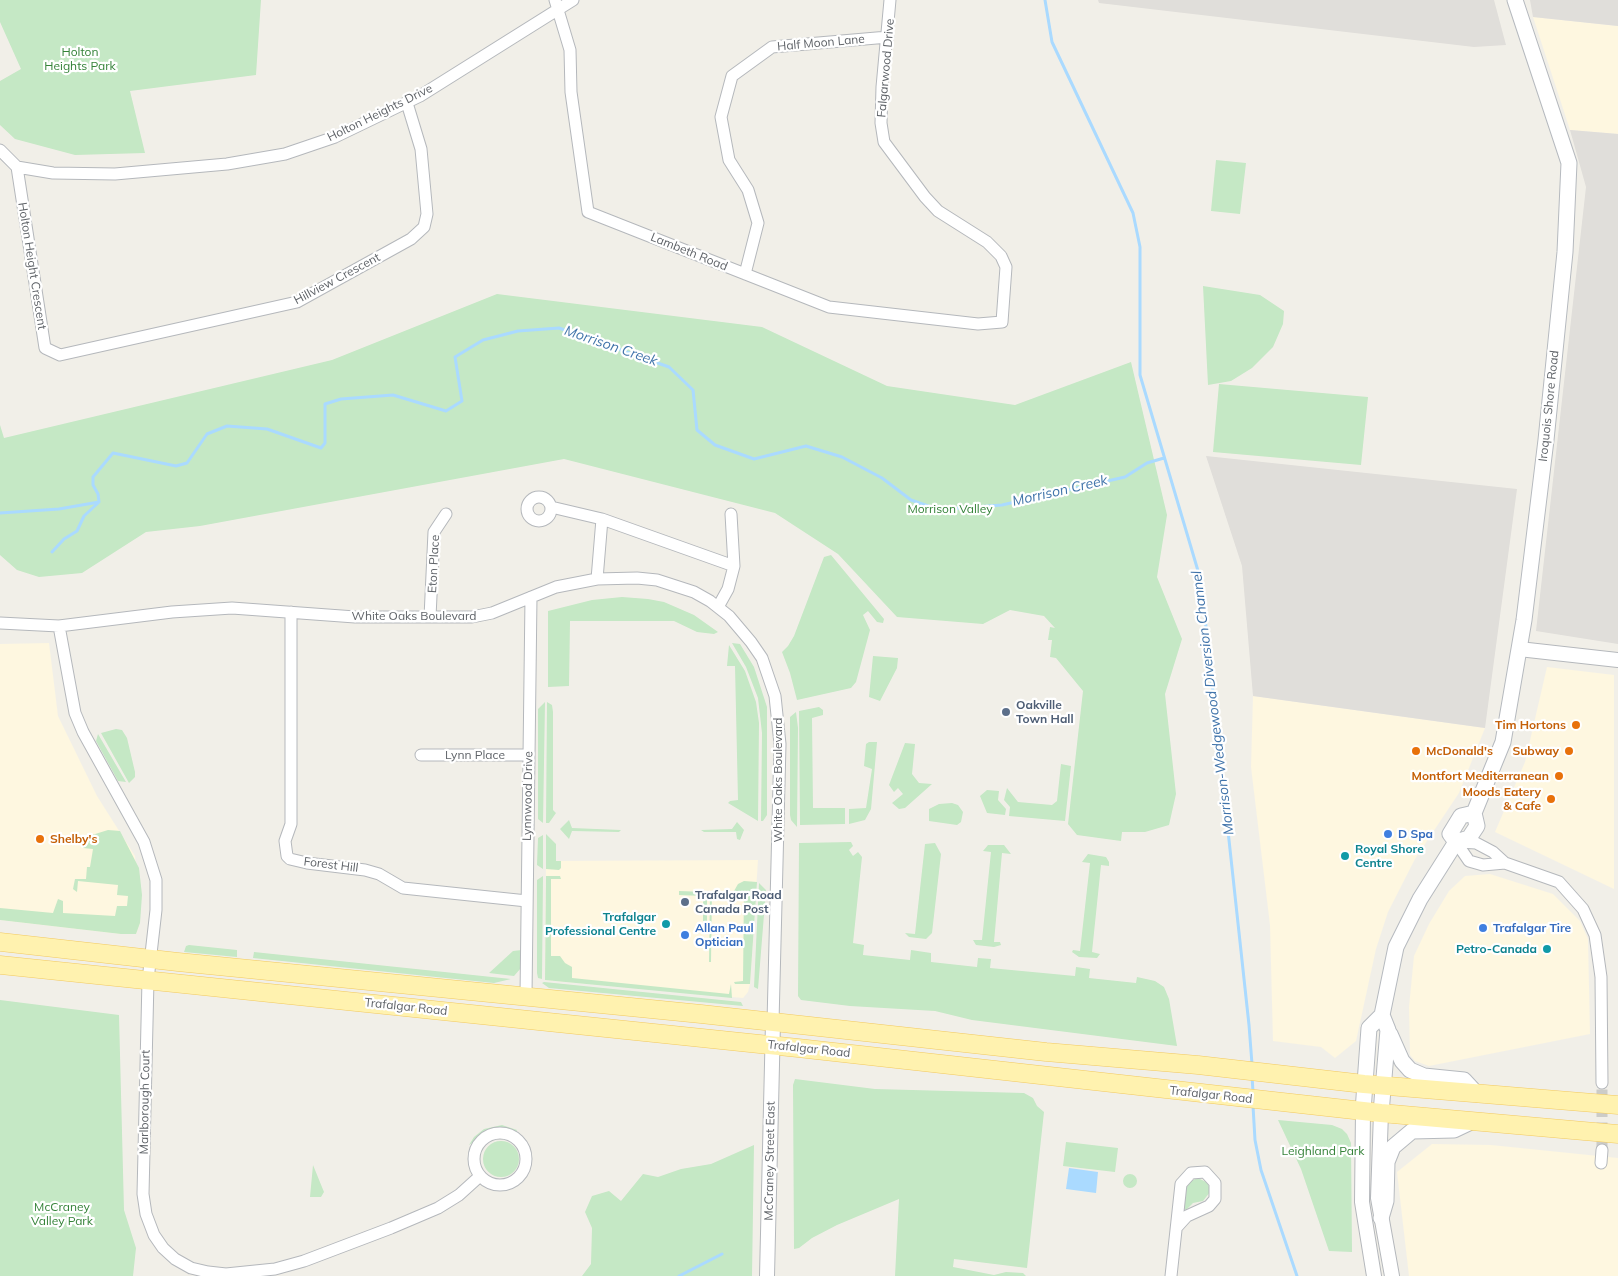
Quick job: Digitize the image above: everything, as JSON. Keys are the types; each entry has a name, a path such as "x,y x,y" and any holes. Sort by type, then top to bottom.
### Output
{"main road":[{"name":"Iroquois Shore Road","path":"1363,1111 1369,1028 1382,1015 1399,941 1420,899 1456,842 1450,834 1461,816 1474,813 1503,742 1519,649 1546,440 1565,252 1569,163 1515,0"},
{"name":"Trafalgar Road","path":"0,942 1383,1086 1618,1105"},
{"name":"Trafalgar Road","path":"0,965 773,1045 1381,1113 1618,1134"},
{"path":"1382,1015 1402,1062 1410,1070 1424,1076 1464,1080 1477,1094"},
{"path":"1381,1113 1388,1030"},
{"path":"1382,1218 1386,1201 1387,1162 1393,1147 1412,1131 1454,1130 1473,1121"}],"street":[{"name":"Holton Heights Drive","path":"17,167 53,173 115,174 227,164 285,154 335,137 408,102 535,25 556,4 573,0"},
{"name":"Falgarwood Drive","path":"890,0 881,114 884,142 925,197 938,211 987,242 1001,256 1006,267 1002,322"},
{"name":"Lambeth Road","path":"556,4 570,50 571,92 588,212 829,307 978,324 1002,322"},
{"name":"Half Moon Lane","path":"745,274 758,223 748,190 729,160 722,117 732,76 772,47 888,37"},
{"name":"Hillview Crescent","path":"60,355 296,302 411,238 424,227 427,214 421,149 408,102"},
{"path":"0,150 17,167"},
{"name":"Holton Height Crescent","path":"17,167 46,348 60,355"},
{"path":"551,507 602,519 734,566"},
{"name":"Eton Place","path":"430,617 434,532 446,514"},
{"path":"718,607 728,589 734,566 731,514"},
{"path":"597,579 602,519"},
{"name":"White Oaks Boulevard","path":"0,623 59,626 172,612 232,608 355,617 472,617 492,613 556,587 597,579 637,578 657,580 694,592 718,607 739,626 762,658 775,696 778,714 779,787 773,1045"},
{"name":"Lynnwood Drive","path":"526,996 531,597"},
{"name":"Forest Hill","path":"291,612 291,824 286,841 287,856 307,863 365,870 403,888 527,901"},
{"name":"Marlborough Court","path":"59,626 75,714 144,842 156,880 156,910 148,980 143,1194 146,1214 154,1234 176,1259 191,1268 226,1274 275,1269 304,1261 438,1208 459,1195 480,1176"},
{"path":"1519,649 1618,660"},
{"name":"Lynn Place","path":"420,754 529,755"},
{"path":"1456,842 1469,861 1483,865 1505,863"},
{"path":"1456,842 1476,843 1493,852 1505,863 1559,882 1583,909 1595,935 1601,977 1602,1083"},
{"name":"McCraney Street East","path":"767,1276 773,1045"},
{"path":"1363,1111 1362,1202 1374,1276"},
{"path":"1381,1113 1378,1180 1382,1218 1392,1276"},
{"path":"503,1133 520,1141 526,1154 526,1159 522,1174 516,1180 499,1185 491,1183 480,1176 474,1159 478,1145 482,1140 488,1136 503,1133"},
{"path":"1601,1163 1602,1150"},
{"path":"1171,1276 1181,1184 1191,1173 1205,1172 1215,1183 1215,1199 1209,1206 1187,1216 1177,1228"}],"shaded area":[{"path":"1098,0 1494,0 1506,45 1474,47 1099,3"},
{"path":"1530,0 1618,0 1618,26 1533,17"},
{"path":"1533,17 1618,26 1618,134 1570,130"},
{"path":"1570,130 1618,134 1618,644 1536,631 1586,187"},
{"path":"1206,456 1517,489 1485,728 1253,696 1242,566"},
{"path":"49,643 58,716 97,796 135,856 140,923 136,934 121,934 0,920 0,644"},
{"path":"1547,667 1614,675 1614,889 1495,832 1525,762"},
{"path":"1253,696 1485,728 1459,793 1415,859 1388,912 1376,949 1356,1041 1335,1058 1321,1047 1273,1041 1270,925 1251,767"},
{"path":"758,860 750,984 748,992 743,998 545,980 546,861"},
{"path":"1490,874 1553,894 1580,921 1588,939 1590,1034 1429,1066 1415,1061 1410,1055 1409,1007 1414,956 1429,924 1449,891 1465,876"},
{"path":"1432,1144 1491,1145 1618,1158 1618,1276 1409,1276 1397,1172"}],"green space":[{"name":"Holton Heights Park","path":"0,0 261,0 256,75 130,91 145,153 75,155 15,139 0,125 0,81 21,69 0,22"},
{"path":"1216,160 1246,163 1240,214 1211,211"},
{"path":"1203,286 1260,295 1284,311 1283,324 1273,347 1252,368 1231,381 1208,385"},
{"name":"Morrison Valley","path":"497,294 762,327 887,386 1015,405 1131,362 1167,515 1157,577 1182,639 1165,694 1176,794 1169,825 1145,832 1122,832 1121,841 1077,835 1068,824 1083,691 1056,658 1050,657 1052,640 1048,640 1050,627 1055,628 1044,616 1010,610 983,624 897,617 838,554 775,513 564,459 200,526 146,532 82,573 39,577 17,570 0,555 0,425 4,438 332,360"},
{"path":"1219,384 1368,397 1361,465 1213,452"},
{"path":"831,555 884,619 883,623 877,622 868,611 863,615 870,630 856,682 851,688 797,700 782,652 794,636 824,557"},
{"path":"622,597 664,602 694,615 718,632 714,634 697,632 674,621 570,621 569,686 548,687 548,611 592,600"},
{"path":"732,643 740,644 754,667 767,707 767,815 763,821 761,821 762,733 758,698 746,667"},
{"path":"729,645 745,671 756,702 759,723 758,821 728,803 738,800 735,666 727,666"},
{"path":"873,656 898,658 897,668 880,701 869,697"},
{"path":"545,702 543,823 538,819 538,709"},
{"path":"547,702 552,705 553,712 553,810 556,813 549,823 546,823"},
{"path":"819,707 823,710 823,715 812,718 813,808 845,808 845,824 800,825 799,711"},
{"path":"796,712 798,728 797,827 791,820 790,815 790,717"},
{"path":"116,729 122,730 127,738 135,772 135,777 129,783 101,733"},
{"path":"98,734 126,782 118,781 96,741"},
{"path":"877,742 871,809 865,820 849,824 849,809 866,808 872,769 864,766 866,744"},
{"path":"905,743 915,744 912,774 919,783 932,784 905,808 899,809 892,803 903,794 898,788 894,792 889,785"},
{"path":"1061,764 1071,766 1065,821 1009,816 1010,807 1004,800 1007,788 1018,802 1052,805 1057,801"},
{"path":"987,790 999,791 998,800 1006,809 1005,815 987,813 980,796"},
{"path":"952,803 958,805 963,812 961,822 957,825 929,821 929,809 939,804"},
{"path":"569,820 572,828 621,830 619,832 572,831 569,839 560,829"},
{"path":"737,822 744,830 740,840 737,839 736,832 704,832 701,830 732,829"},
{"path":"108,830 120,831 139,868 142,895 140,923 136,934 121,934 0,920 0,908 53,913 58,899 63,901 63,913 115,916 117,906 127,906 128,896 117,895 118,885 78,881 77,892 73,889 75,879 86,879 87,867 90,867 93,849 83,848 84,843 92,835"},
{"path":"546,834 556,844 556,861 561,861 561,868 559,870 546,869"},
{"path":"543,835 543,869 537,865 538,838"},
{"path":"851,842 853,846 849,850 853,856 858,852 862,857 853,943 864,945 863,955 910,960 911,950 931,953 931,962 977,967 978,958 991,959 990,968 1075,976 1076,967 1090,969 1089,978 1136,983 1137,977 1155,981 1164,987 1169,999 1177,1046 972,1020 935,1011 850,1006 801,1000 798,996 799,843"},
{"path":"935,843 941,854 932,933 926,939 909,937 905,933 915,934 925,844"},
{"path":"988,845 1004,845 1011,854 1002,853 994,942 1000,942 1001,945 994,947 976,945 973,940 982,940 991,852 983,851"},
{"path":"1088,854 1106,857 1109,862 1109,866 1101,865 1092,952 1100,954 1097,958 1079,957 1072,952 1073,950 1080,951 1090,863 1082,862"},
{"path":"543,876 542,979 538,978 537,973 537,880"},
{"path":"546,876 560,876 561,879 551,879 551,956 560,956 565,963 572,967 572,978 729,994 731,984 732,998 545,980"},
{"path":"744,881 757,882 750,984 735,984 734,982 743,981 744,891 734,891 738,884"},
{"path":"759,883 766,890 758,989 754,987"},
{"path":"679,891 707,892 707,925 703,925 703,896 679,895"},
{"path":"710,892 712,892 711,962 709,962"},
{"path":"186,946 237,950 237,957 184,952"},
{"path":"522,950 521,968 514,976 489,973 513,951"},
{"path":"254,952 511,979 494,983 253,958"},
{"path":"542,983 741,1002 743,1006 549,988"},
{"name":"McCraney Valley Park","path":"0,1000 119,1015 124,1210 136,1248 133,1276 0,1276"},
{"path":"795,1079 875,1089 1024,1093 1033,1098 1037,1106 1044,1112 1027,1268 954,1259 953,1267 994,1275 1006,1272 1023,1273 1026,1276 895,1276 899,1199 837,1225 812,1238 799,1248 794,1249 793,1085"},
{"name":"Leighland Park","path":"1278,1120 1332,1125 1342,1129 1347,1134 1351,1143 1352,1252 1329,1251 1301,1169"},
{"path":"502,1125 517,1130 515,1134 500,1129 491,1131 469,1145 474,1137 484,1129"},
{"path":"501,1141 513,1147 519,1159 513,1171 501,1177 489,1171 483,1159 489,1147"},
{"path":"1066,1142 1118,1148 1115,1172 1063,1166"},
{"path":"754,1145 752,1276 582,1276 591,1264 592,1228 585,1212 592,1196 609,1191 621,1201 643,1174 658,1177 681,1169 711,1164"},
{"path":"313,1165 324,1192 321,1197 310,1197"},
{"path":"1127,1174 1133,1174 1137,1181 1133,1188 1127,1188 1123,1184 1123,1178"},
{"path":"1198,1178 1208,1183 1210,1192 1203,1201 1193,1203 1186,1210 1184,1208 1188,1182"}],"water":[{"path":"1069,1168 1098,1172 1096,1193 1066,1189"}],"waterway":[{"name":"Morrison-Wedgewood Diversion Channel","path":"1045,0 1052,42 1133,213 1140,247 1140,375 1201,581 1252,1064"},
{"name":"Morrison Creek","path":"0,513 59,509 99,502 98,494 93,485 93,477 113,453 176,466 187,463 207,434 227,426 267,429 321,448 325,443 325,404 341,399 393,395 446,411 462,401 455,357 483,340 518,331 559,328 669,367 693,390 697,430 715,445 754,459 806,446 842,457 882,478 911,500 931,507 947,509 1002,505 1125,477 1147,463 1164,458"},
{"path":"52,552 64,539 77,531 84,516 98,503"},
{"name":"Morrison-Wedgewood Diversion Channel","path":"1252,1076 1253,1092"},
{"name":"Morrison-Wedgewood Diversion Channel","path":"1253,1106 1255,1140 1261,1170 1297,1276"},
{"path":"679,1276 722,1254"}],"tunnel":[{"path":"1602,1083 1602,1150"}],"place":[{"name":"Oakville Town Hall","path":"1006,712"},
{"name":"Tim Hortons","path":"1576,725"},
{"name":"McDonald's","path":"1416,751"},
{"name":"Subway","path":"1569,751"},
{"name":"Montfort Mediterranean","path":"1559,776"},
{"name":"Moods Eatery & Cafe","path":"1551,799"},
{"name":"D Spa","path":"1388,834"},
{"name":"Shelby's","path":"40,839"},
{"name":"Royal Shore Centre","path":"1345,856"},
{"name":"Trafalgar Road Canada Post","path":"685,902"},
{"name":"Trafalgar Professional Centre","path":"666,924"},
{"name":"Trafalgar Tire","path":"1483,928"},
{"name":"Allan Paul Optician","path":"685,935"},
{"name":"Petro-Canada","path":"1547,949"}]}
